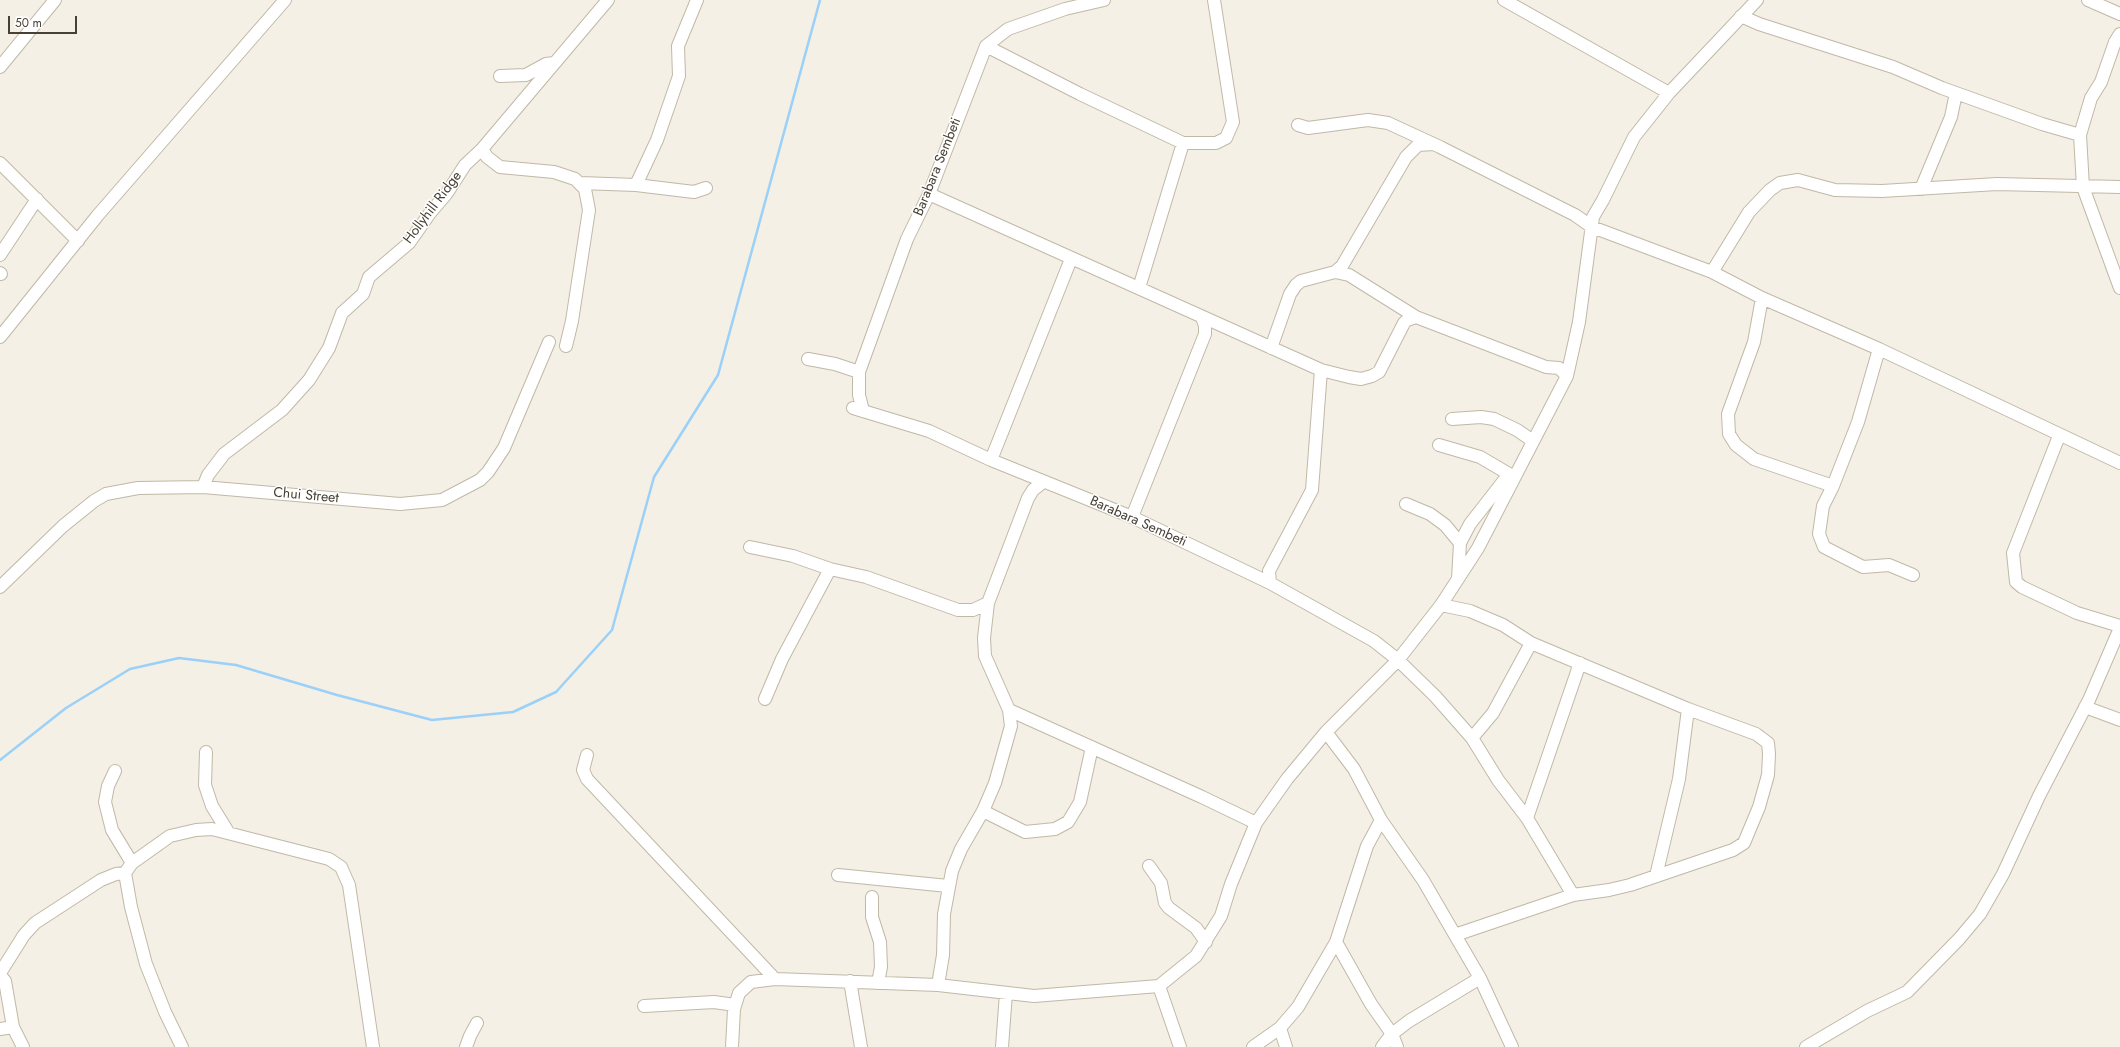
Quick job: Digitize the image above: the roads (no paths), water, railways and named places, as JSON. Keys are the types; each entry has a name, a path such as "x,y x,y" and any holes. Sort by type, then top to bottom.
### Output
{"street":[{"path":"0,67 56,0"},
{"path":"0,337 98,216 285,0"},
{"name":"Hollyhill Ridge","path":"203,487 208,475 224,454 282,410 309,380 329,348 342,313 363,294 369,277 409,243 430,213 448,193 465,165 482,149 608,0"},
{"path":"636,185 657,140 679,76 678,46 697,0"},
{"path":"1104,0 1065,9 1008,29 986,46 1080,94 1183,143 1216,143 1222,141 1230,133 1233,122 1214,0"},
{"path":"1504,0 1668,93"},
{"path":"732,1047 735,1005 739,993 751,982 775,979 938,985 1034,996 1159,986 1196,956 1221,916 1230,884 1256,823 1287,779 1326,732 1398,660 1441,605 1478,548 1511,477 1533,441 1567,376 1579,322 1593,217 1604,200 1634,137 1668,93 1757,0"},
{"path":"2093,1 2120,14"},
{"path":"1741,16 1759,24 1893,67 1956,93 2064,131 2080,135"},
{"path":"2120,34 2115,42 2101,82 2091,98 2080,135 2083,187 2120,288"},
{"name":"Barabara Sembeti","path":"986,46 929,194 907,239 858,372 858,409 929,431 991,460 1132,517 1270,583 1374,641 1398,660 1435,696 1472,738 1498,780 1528,818 1574,895"},
{"path":"500,76 526,75 546,64 554,63"},
{"path":"1921,189 1951,117 1956,93"},
{"path":"1298,125 1308,128 1356,120 1388,123 1434,144 1575,215 1592,227 1712,272 1762,298 1879,349 2059,436 2120,463"},
{"path":"1140,288 1183,143"},
{"path":"1271,348 1290,294 1296,285 1301,281 1335,272 1342,266 1406,156 1418,146 1434,144"},
{"path":"482,149 487,156 500,167 554,172 575,179 581,183 585,189 589,210 572,321 566,346"},
{"path":"0,163 78,241"},
{"path":"1712,272 1749,212 1770,190 1780,183 1798,180 1835,190 1882,191 1997,184 2120,187"},
{"path":"581,183 636,185 694,192 706,188"},
{"path":"929,194 1320,370 1361,379 1372,376 1379,372 1404,323 1407,320 1416,317"},
{"path":"0,255 37,199"},
{"path":"991,460 1071,259"},
{"path":"1335,272 1349,275 1416,317 1546,367 1559,368 1567,376"},
{"path":"1762,298 1754,342 1728,414 1729,434 1736,445 1754,459 1833,486"},
{"path":"1132,517 1205,334 1205,326 1202,317"},
{"name":"Chui Street","path":"3,584 63,526 94,501 106,494 138,488 203,487 400,504 442,500 480,480 488,472 504,448 549,342"},
{"path":"1879,349 1858,422 1833,486 1823,506 1820,538 1824,547 1863,567 1889,565 1914,575"},
{"path":"808,359 858,372"},
{"path":"1270,583 1269,571 1312,490 1320,370"},
{"path":"1452,419 1481,417 1494,419 1517,430 1533,441"},
{"path":"1806,1047 1867,1011 1907,992 1959,939 1980,914 2003,874 2039,796 2085,707 2120,627 2077,613 2022,587 2016,582 2013,553 2059,436"},
{"path":"1439,445 1480,457 1511,477"},
{"path":"1458,581 1460,543 1470,524 1511,477"},
{"path":"938,985 943,955 944,914 948,886 961,849 983,811 995,783 1011,726 1009,710 985,656 984,638 988,603 1028,498 1032,490 1043,482"},
{"path":"1406,504 1430,514 1445,525 1460,543"},
{"path":"750,547 793,556 830,569 866,577 958,610 973,610 988,603"},
{"path":"766,699 782,659 830,569"},
{"path":"1441,605 1470,611 1503,625 1531,643 1688,709 1756,734 1768,744 1768,775 1759,807 1744,843 1733,850 1712,859 1681,867 1609,890 1574,895 1455,935"},
{"path":"1472,738 1493,713 1531,643"},
{"path":"1528,818 1580,663"},
{"path":"2085,707 2120,720"},
{"path":"1656,876 1679,779 1688,709"},
{"path":"1009,710 1256,823"},
{"path":"1326,732 1354,768 1381,820 1423,880 1480,978 1512,1047"},
{"path":"983,811 1025,832 1055,829 1068,822 1080,802 1092,747"},
{"path":"206,752 205,785 212,806 228,832"},
{"path":"587,755 583,770 587,779 775,979"},
{"path":"115,771 108,786 105,802 112,830 129,868 131,907 146,964 165,1012 182,1047"},
{"path":"1253,1047 1280,1028 1298,1007 1336,942 1367,846 1381,820"},
{"path":"22,1047 13,1027 5,981 0,974 24,935 35,923 101,880 129,868 170,836 196,830 212,829 329,858 340,867 350,885 373,1047"},
{"path":"1150,866 1161,883 1166,903 1169,908 1196,928 1206,942"},
{"path":"838,875 948,886"},
{"path":"872,897 872,917 880,942 881,967 878,983"},
{"path":"1336,942 1371,1004 1392,1034 1397,1047"},
{"path":"1382,1047 1392,1034 1409,1020 1480,978"},
{"path":"850,982 861,1047"},
{"path":"1159,986 1180,1047"},
{"path":"1002,1047 1006,993"},
{"path":"644,1006 714,1002 735,1005"},
{"path":"466,1047 470,1036 478,1023"},
{"path":"0,1029 13,1027"},
{"path":"1280,1028 1286,1047"}],"waterway":[{"path":"0,760 66,708 130,669 179,658 236,665 337,695 432,720 513,712 556,692 612,630 654,477 718,375 820,0"}]}
